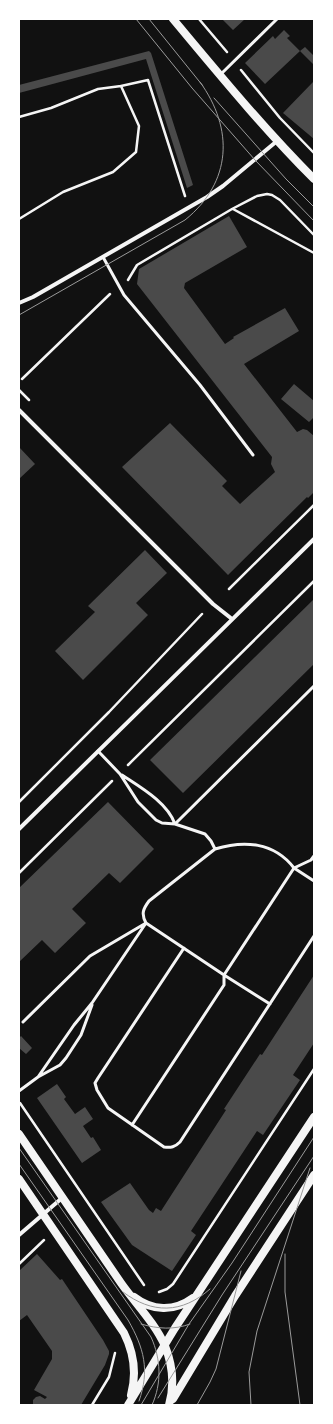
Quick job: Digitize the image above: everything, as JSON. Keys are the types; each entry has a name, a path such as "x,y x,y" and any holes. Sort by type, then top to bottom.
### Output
{"main road":[{"path":"173,19 277,141 314,179"},
{"path":"127,1405 164,1344 314,1117"},
{"path":"19,1134 127,1291 151,1323 164,1344 170,1360 174,1383 170,1405"},
{"path":"170,1405 221,1319 314,1174"},
{"path":"19,1179 129,1342 133,1353 135,1375 134,1386 127,1405"},
{"path":"127,1291 140,1302 150,1307 165,1309 173,1308 188,1302 202,1287"}],"street":[{"path":"19,303 33,297 103,258 189,208 223,186 277,141"},
{"path":"19,410 213,604 232,619"},
{"path":"19,828 314,539"},
{"path":"19,1235 63,1198"}],"lane":[{"path":"220,75 277,19"},
{"path":"103,258 124,295 200,385 253,455"},
{"path":"175,824 314,686"},
{"path":"98,751 120,774 138,802 156,820 168,824 175,824 205,834 215,849"},
{"path":"120,774 150,792 170,813 175,824"},
{"path":"270,1004 146,923 142,912 149,901 215,849 227,845 255,845 268,848 279,853 288,860 294,868 314,880"},
{"path":"132,1125 224,985 224,975 294,868 311,860 314,856"},
{"path":"38,1077 74,1025 92,1003 146,923"},
{"path":"23,1022 90,956 146,923"},
{"path":"184,948 95,1083 97,1090 108,1108 164,1146 170,1148 176,1147 180,1142 314,936"},
{"path":"19,1091 38,1077 54,1070 66,1058 81,1035 92,1003"}],"path":[{"path":"199,19 280,118 314,153"},
{"path":"19,117 51,108 98,89 148,80 181,181"},
{"path":"19,219 63,192 113,172 136,152 139,126 121,86"},
{"path":"314,235 280,200 272,195 267,194 258,196 232,209 314,253"},
{"path":"229,589 314,505"},
{"path":"19,873 314,581"},
{"path":"19,802 109,712 202,614"},
{"path":"154,1291 160,1292 173,1284 314,1069"},
{"path":"19,1101 146,1288"},
{"path":"19,1264 44,1240"},
{"path":"92,1405 109,1377 115,1350"}],"building":[{"path":"222,19 245,19 233,30"},
{"path":"284,30 290,36 287,38 300,51 265,84 245,63 273,36 275,39"},
{"path":"305,47 314,56 314,65 300,51"},
{"path":"149,51 151,53 193,185 187,188 146,59 19,93 19,85"},
{"path":"313,82 314,83 314,139 283,113"},
{"path":"229,216 247,247 185,283 184,288 225,344 234,338 233,337 285,308 299,331 244,364 297,432 303,429 307,430 314,436 314,492 308,498 307,497 228,575 122,467 170,423 227,481 222,486 240,504 275,472 271,464 272,457 137,284 139,269"},
{"path":"294,384 314,401 314,417 309,422 281,399"},
{"path":"19,447 35,464 19,479"},
{"path":"145,550 167,573 136,603 148,615 83,680 55,651 95,612 88,606"},
{"path":"314,599 314,664 183,793 150,760"},
{"path":"108,802 154,849 120,883 109,873 72,909 86,923 55,953 42,940 19,962 19,888"},
{"path":"314,975 314,1043 293,1075 300,1080 263,1135 257,1131 191,1231 196,1235 172,1271 132,1245 101,1202 130,1183 149,1210 153,1213 156,1208 161,1211 226,1110 224,1109 260,1054 262,1055"},
{"path":"21,1036 32,1048 26,1054 19,1048 19,1038"},
{"path":"57,1084 66,1097 64,1099 75,1114 85,1107 93,1119 83,1126 91,1138 93,1137 101,1150 82,1163 37,1098"},
{"path":"37,1254 60,1280 62,1279 109,1351 105,1365 81,1405 33,1404 33,1400 36,1397 40,1396 45,1399 47,1397 34,1390 52,1359 52,1351 27,1315 19,1321 19,1271"}],"tram line":[{"path":"136,19 192,88 255,160 314,221"},
{"path":"149,19 203,86"},
{"path":"19,315 185,220 201,205 212,189 219,172 223,154 223,136 219,118 211,100 200,82"},
{"path":"214,98 286,179 314,207"},
{"path":"141,1405 189,1324 232,1263 314,1137"},
{"path":"19,1148 151,1337 157,1354 159,1371 159,1380 152,1405"},
{"path":"158,1398 222,1295 314,1156"},
{"path":"19,1164 134,1330 144,1359 145,1369 139,1401"},
{"path":"251,1405 249,1372 257,1331 310,1168"},
{"path":"285,1254 285,1292 300,1405"},
{"path":"197,1405 216,1369 241,1271"},
{"path":"123,1292 145,1304 167,1308 178,1307 189,1303 210,1289"},
{"path":"141,1324 166,1328 190,1324"}]}
